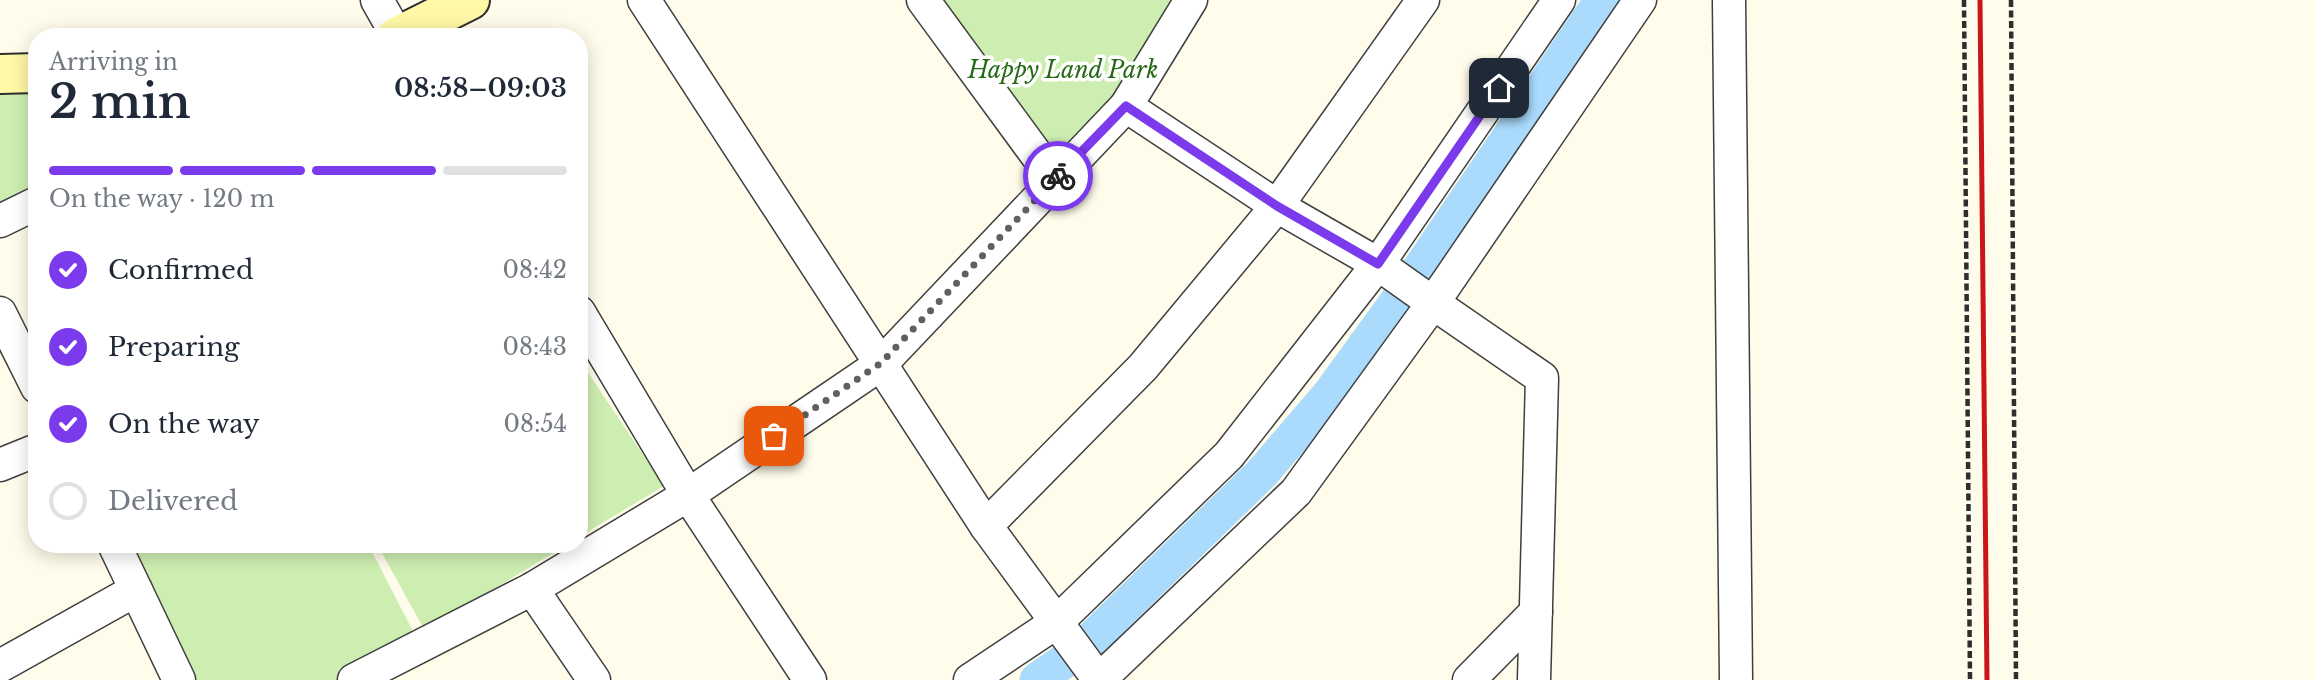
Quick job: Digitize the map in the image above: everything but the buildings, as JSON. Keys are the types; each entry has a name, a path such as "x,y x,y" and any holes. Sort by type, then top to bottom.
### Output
{"street":[{"path":"377,0 393,28"},
{"path":"413,28 470,0"},
{"path":"644,0 986,526 1099,680 1296,492 1433,303 1640,0"},
{"path":"923,0 1055,180"},
{"path":"354,680 532,589 688,495 881,363 1126,106 1191,0"},
{"path":"986,526 1143,367 1277,206 1423,0"},
{"path":"970,680 1057,622 1229,455 1378,264 1559,0"},
{"path":"1729,0 1736,680"},
{"path":"0,74 28,73"},
{"path":"1126,106 1277,206 1378,264 1542,378 1534,680"},
{"path":"0,221 28,207"},
{"path":"0,313 28,369"},
{"path":"588,327 688,495 810,680"},
{"path":"0,465 28,454"},
{"path":"118,553 179,680"},
{"path":"532,589 594,680"},
{"path":"0,666 136,590"},
{"path":"1469,680 1536,612"}],"path":[{"path":"1964,0 1970,680"},
{"path":"2011,0 2016,680"}],"green space":[{"name":"Happy Land Park","path":"924,0 1187,0 1055,180"},
{"path":"28,73 28,207 0,221 0,74"},
{"path":"588,372 664,486 588,532"},
{"path":"122,553 373,553 418,641 346,680 183,680"},
{"path":"382,553 553,553 425,631"}],"waterway":[{"path":"1037,680 1078,652 1262,473 1329,395 1406,289 1602,0"}],"railway":[{"path":"1980,0 1987,680"}],"way so far":[{"path":"774,436 881,363 1058,176"}],"route":[{"path":"1058,176 1126,106 1277,206 1378,264 1499,88"}]}
